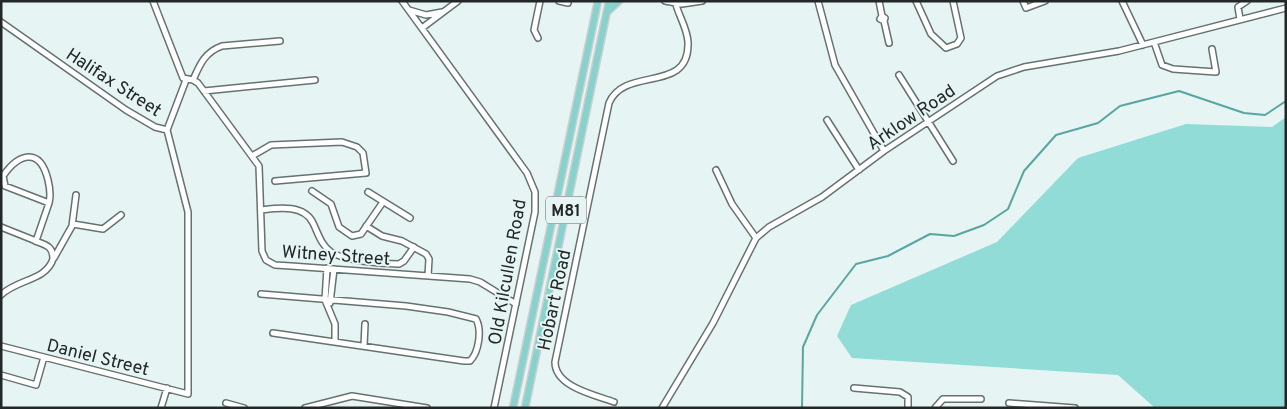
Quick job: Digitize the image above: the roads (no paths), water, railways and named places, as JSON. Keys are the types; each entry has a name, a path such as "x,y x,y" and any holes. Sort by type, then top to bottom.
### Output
{"main road":[{"name":"M81","path":"513,408 598,1"},
{"name":"M81","path":"525,408 609,1"},
{"path":"607,12 619,1"}],"street":[{"path":"153,1 181,75 186,80 193,80 203,58 214,49 222,46 280,41"},
{"name":"Old Kilcullen Road","path":"402,1 527,173 535,192 535,212 494,408"},
{"path":"422,28 458,1"},
{"path":"538,38 534,30 540,1"},
{"path":"560,1 568,3"},
{"path":"665,1 702,1"},
{"path":"818,1 835,65 884,151"},
{"path":"879,1 889,43"},
{"path":"916,1 931,34 946,48 957,44 961,38 953,1"},
{"path":"1023,1 1026,8 1045,1"},
{"path":"1122,1 1143,45"},
{"path":"1240,19 1238,7 1246,1"},
{"name":"Hobart Road","path":"614,402 571,385 558,374 555,362 609,103 616,92 624,86 634,82 661,78 679,68 686,56 688,46 678,2"},
{"name":"Arklow Road","path":"662,408 713,323 756,238 769,227 822,197 927,122 1009,70 1143,45 1286,8"},
{"path":"408,9 426,15 444,11"},
{"name":"Halifax Street","path":"1,22 126,110 155,127 167,130 188,212 188,394"},
{"path":"1154,42 1162,65 1173,69 1216,72 1212,49"},
{"path":"898,75 953,161"},
{"path":"167,130 186,80"},
{"name":"Witney Street","path":"193,80 204,91 259,166 262,251 266,260 275,265 476,280 516,304"},
{"path":"204,91 314,80"},
{"path":"827,120 859,170"},
{"path":"252,156 271,145 336,141 357,147 364,156 366,173 275,181"},
{"path":"35,241 49,203 50,191 43,166 28,156 17,160 3,176 5,186 49,203"},
{"path":"716,170 722,186 737,213 756,238"},
{"path":"312,190 333,206 336,221 346,233 356,236 366,226 383,202"},
{"path":"368,192 410,218"},
{"path":"1,295 14,285 45,272 73,224 76,195"},
{"path":"261,210 285,208 298,210 313,221 318,234 329,250 345,258 401,264 414,248"},
{"path":"73,224 103,229 120,216"},
{"path":"366,226 382,236 402,241 428,256 428,276"},
{"path":"1,227 51,248 53,259"},
{"path":"325,300 327,268"},
{"path":"334,269 330,317 335,324 335,341"},
{"path":"261,294 325,300 330,303 441,311 471,317 478,323 476,351 470,361 273,333"},
{"path":"364,346 365,324"},
{"name":"Daniel Street","path":"1,346 188,394"},
{"path":"1,375 36,384 44,357"},
{"path":"161,408 167,388"},
{"path":"854,388 905,394 909,400 908,408"},
{"path":"305,408 352,396 427,408"},
{"path":"934,408 943,399 980,399"},
{"path":"226,403 244,408"},
{"path":"1009,403 1075,408"}],"waterway":[{"path":"802,408 803,347 817,315 856,264 888,256 930,234 954,236 984,225 1008,209 1024,171 1056,135 1098,123 1120,106 1179,91 1244,113 1265,115 1286,101"}]}
